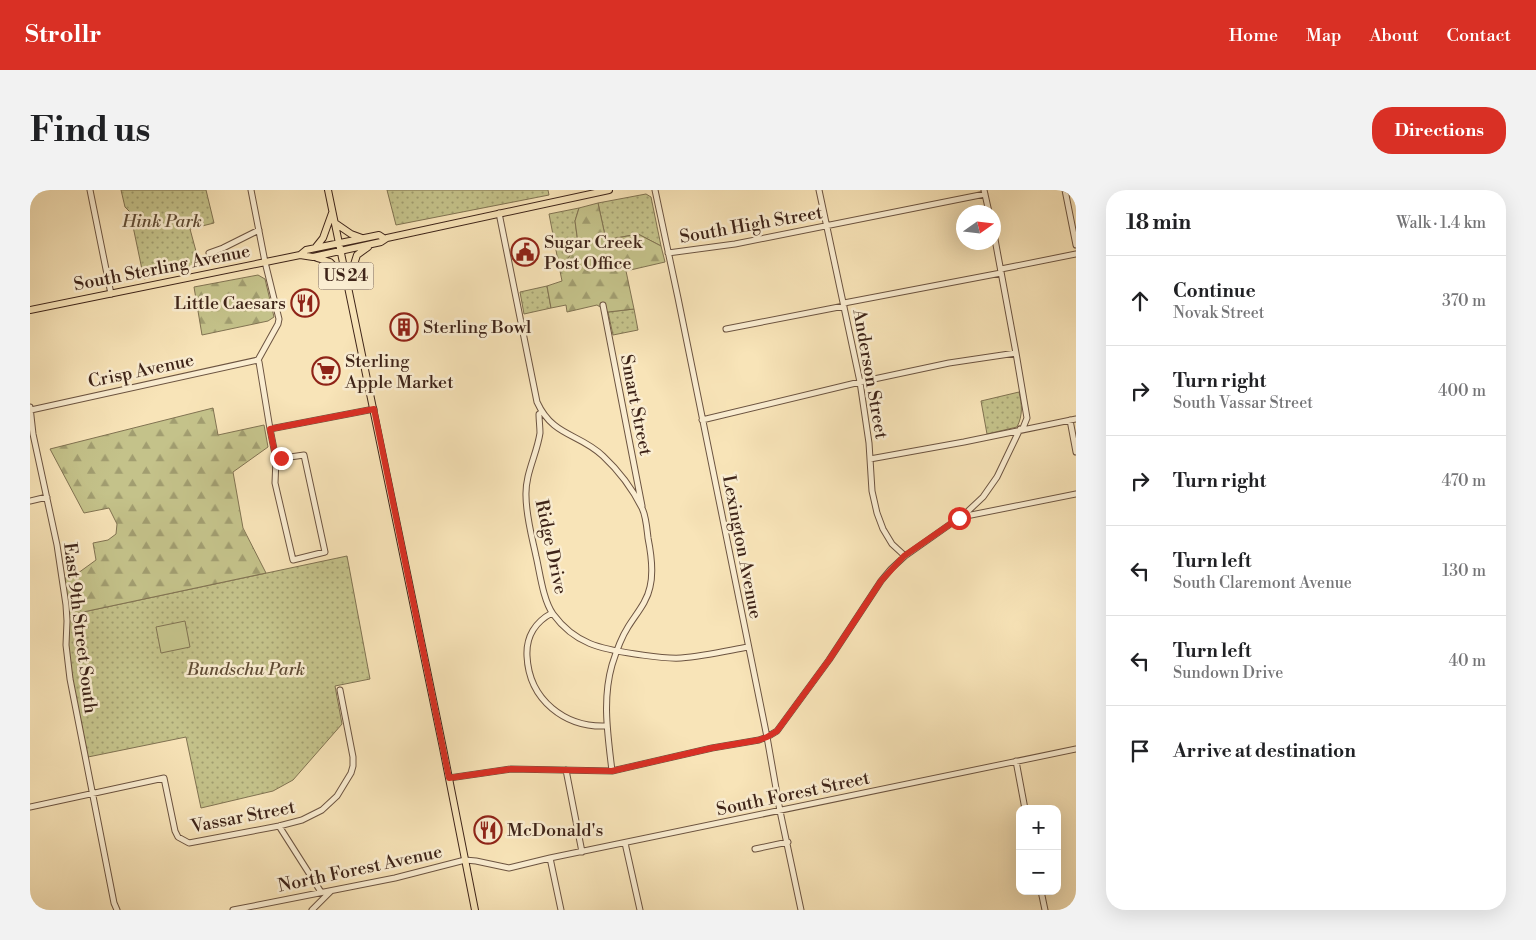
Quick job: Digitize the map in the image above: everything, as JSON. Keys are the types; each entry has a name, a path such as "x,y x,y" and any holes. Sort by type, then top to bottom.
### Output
{"main road":[{"name":"US 24","path":"328,190 475,910"},
{"name":"South Sterling Avenue","path":"30,310 300,255 313,257 381,242 385,238 581,193 609,190"},
{"path":"314,248 323,238 333,211"},
{"path":"335,222 351,234 363,238"},
{"name":"South Sterling Avenue","path":"300,255 306,250 363,238 379,235 385,238"},
{"path":"313,257 330,262 347,282 357,255 372,244"}],"street":[{"path":"90,190 111,294"},
{"path":"251,190 265,262 279,319 258,360 276,459 275,483 293,560 325,552 304,455 276,459"},
{"name":"Lexington Avenue","path":"655,190 801,910"},
{"name":"Anderson Street","path":"819,190 860,382 869,443 872,490 877,513 883,529 892,544 904,556"},
{"path":"1065,190 1076,245"},
{"path":"985,192 988,205"},
{"name":"South High Street","path":"668,253 736,244 985,192"},
{"path":"500,213 537,402 542,412 557,428 583,442 603,456 622,477 643,510"},
{"path":"209,253 259,230"},
{"path":"449,778 511,769 612,771 712,748 759,740 777,731 829,660 881,581 904,556 959,518 983,497 997,477 1022,429 1027,418 997,250"},
{"path":"726,329 1076,254"},
{"name":"Smart Street","path":"602,305 651,552 650,586 646,599 627,628 617,651 608,682 607,726 612,771"},
{"path":"702,420 949,363 1016,353"},
{"name":"Crisp Avenue","path":"30,409 258,360"},
{"name":"East 9th Street South","path":"30,409 33,434 47,497 66,605 68,621 66,645 70,679 114,903 117,910"},
{"path":"270,429 374,409"},
{"name":"Ridge Drive","path":"542,412 539,414 540,433 527,480 526,496 531,534 546,597 552,613 569,631 582,641 598,648 656,657 679,658 748,647"},
{"path":"870,459 1073,419 1076,452"},
{"path":"959,518 1076,494"},
{"path":"30,501 47,497"},
{"path":"552,613 538,623 528,639 527,663 534,687 546,704 566,718 583,725 607,726"},
{"name":"Vassar Street","path":"93,793 164,778 175,831 181,839 189,843 302,820 322,810 337,796 351,772 353,757 340,690"},
{"name":"South Forest Street","path":"465,860 507,868 516,867 550,858 1076,749"},
{"path":"1016,762 1024,805"},
{"path":"566,770 582,852"},
{"path":"30,807 93,793"},
{"path":"279,826 321,892"},
{"path":"755,849 788,842"},
{"path":"625,843 640,910"},
{"path":"550,858 561,910"},
{"name":"North Forest Avenue","path":"232,910 395,878 465,860"},
{"path":"312,910 331,890"},
{"path":"1041,895 1044,910"}],"green space":[{"name":"Hink Park","path":"121,190 206,190 214,223 190,229 200,266 144,279 130,212 125,207"},
{"path":"387,190 548,190 549,195 396,225"},
{"path":"646,194 651,197 661,246 638,234 606,240 598,203"},
{"path":"598,203 606,240 638,234 661,246 665,262 626,271 634,309 608,312 597,305 567,312 566,305 551,308 547,286 562,281 560,271 578,243 575,221 579,208"},
{"path":"579,208 575,221 578,243 560,271 549,214"},
{"path":"258,275 265,279 274,317 268,321 202,335 194,287"},
{"path":"547,286 551,308 524,314 520,292"},
{"path":"634,309 638,330 613,335 608,312"},
{"path":"1019,392 1021,410 1017,427 987,434 981,401"},
{"path":"213,408 218,435 264,425 268,447 233,472 243,528 266,573 69,615 65,578 74,576 96,560 93,543 108,540 116,534 117,524 109,508 84,513 50,449"},
{"name":"Bundschu Park","path":"347,556 370,679 335,686 342,724 293,780 273,791 201,808 186,737 88,757 67,643 69,615"},
{"path":"185,621 190,647 161,653 156,627"}],"place":[{"name":"Sugar Creek Post Office","path":"525,252"},
{"name":"Little Caesars","path":"305,303"},
{"name":"Sterling Bowl","path":"404,327"},
{"name":"Sterling Apple Market","path":"326,371"},
{"name":"McDonald's","path":"488,830"}],"route":[{"path":"281,458 276,459 270,429 374,409 449,778 511,769 612,771 767,737 777,731 829,660 881,581 891,569 904,556 959,518"}]}
